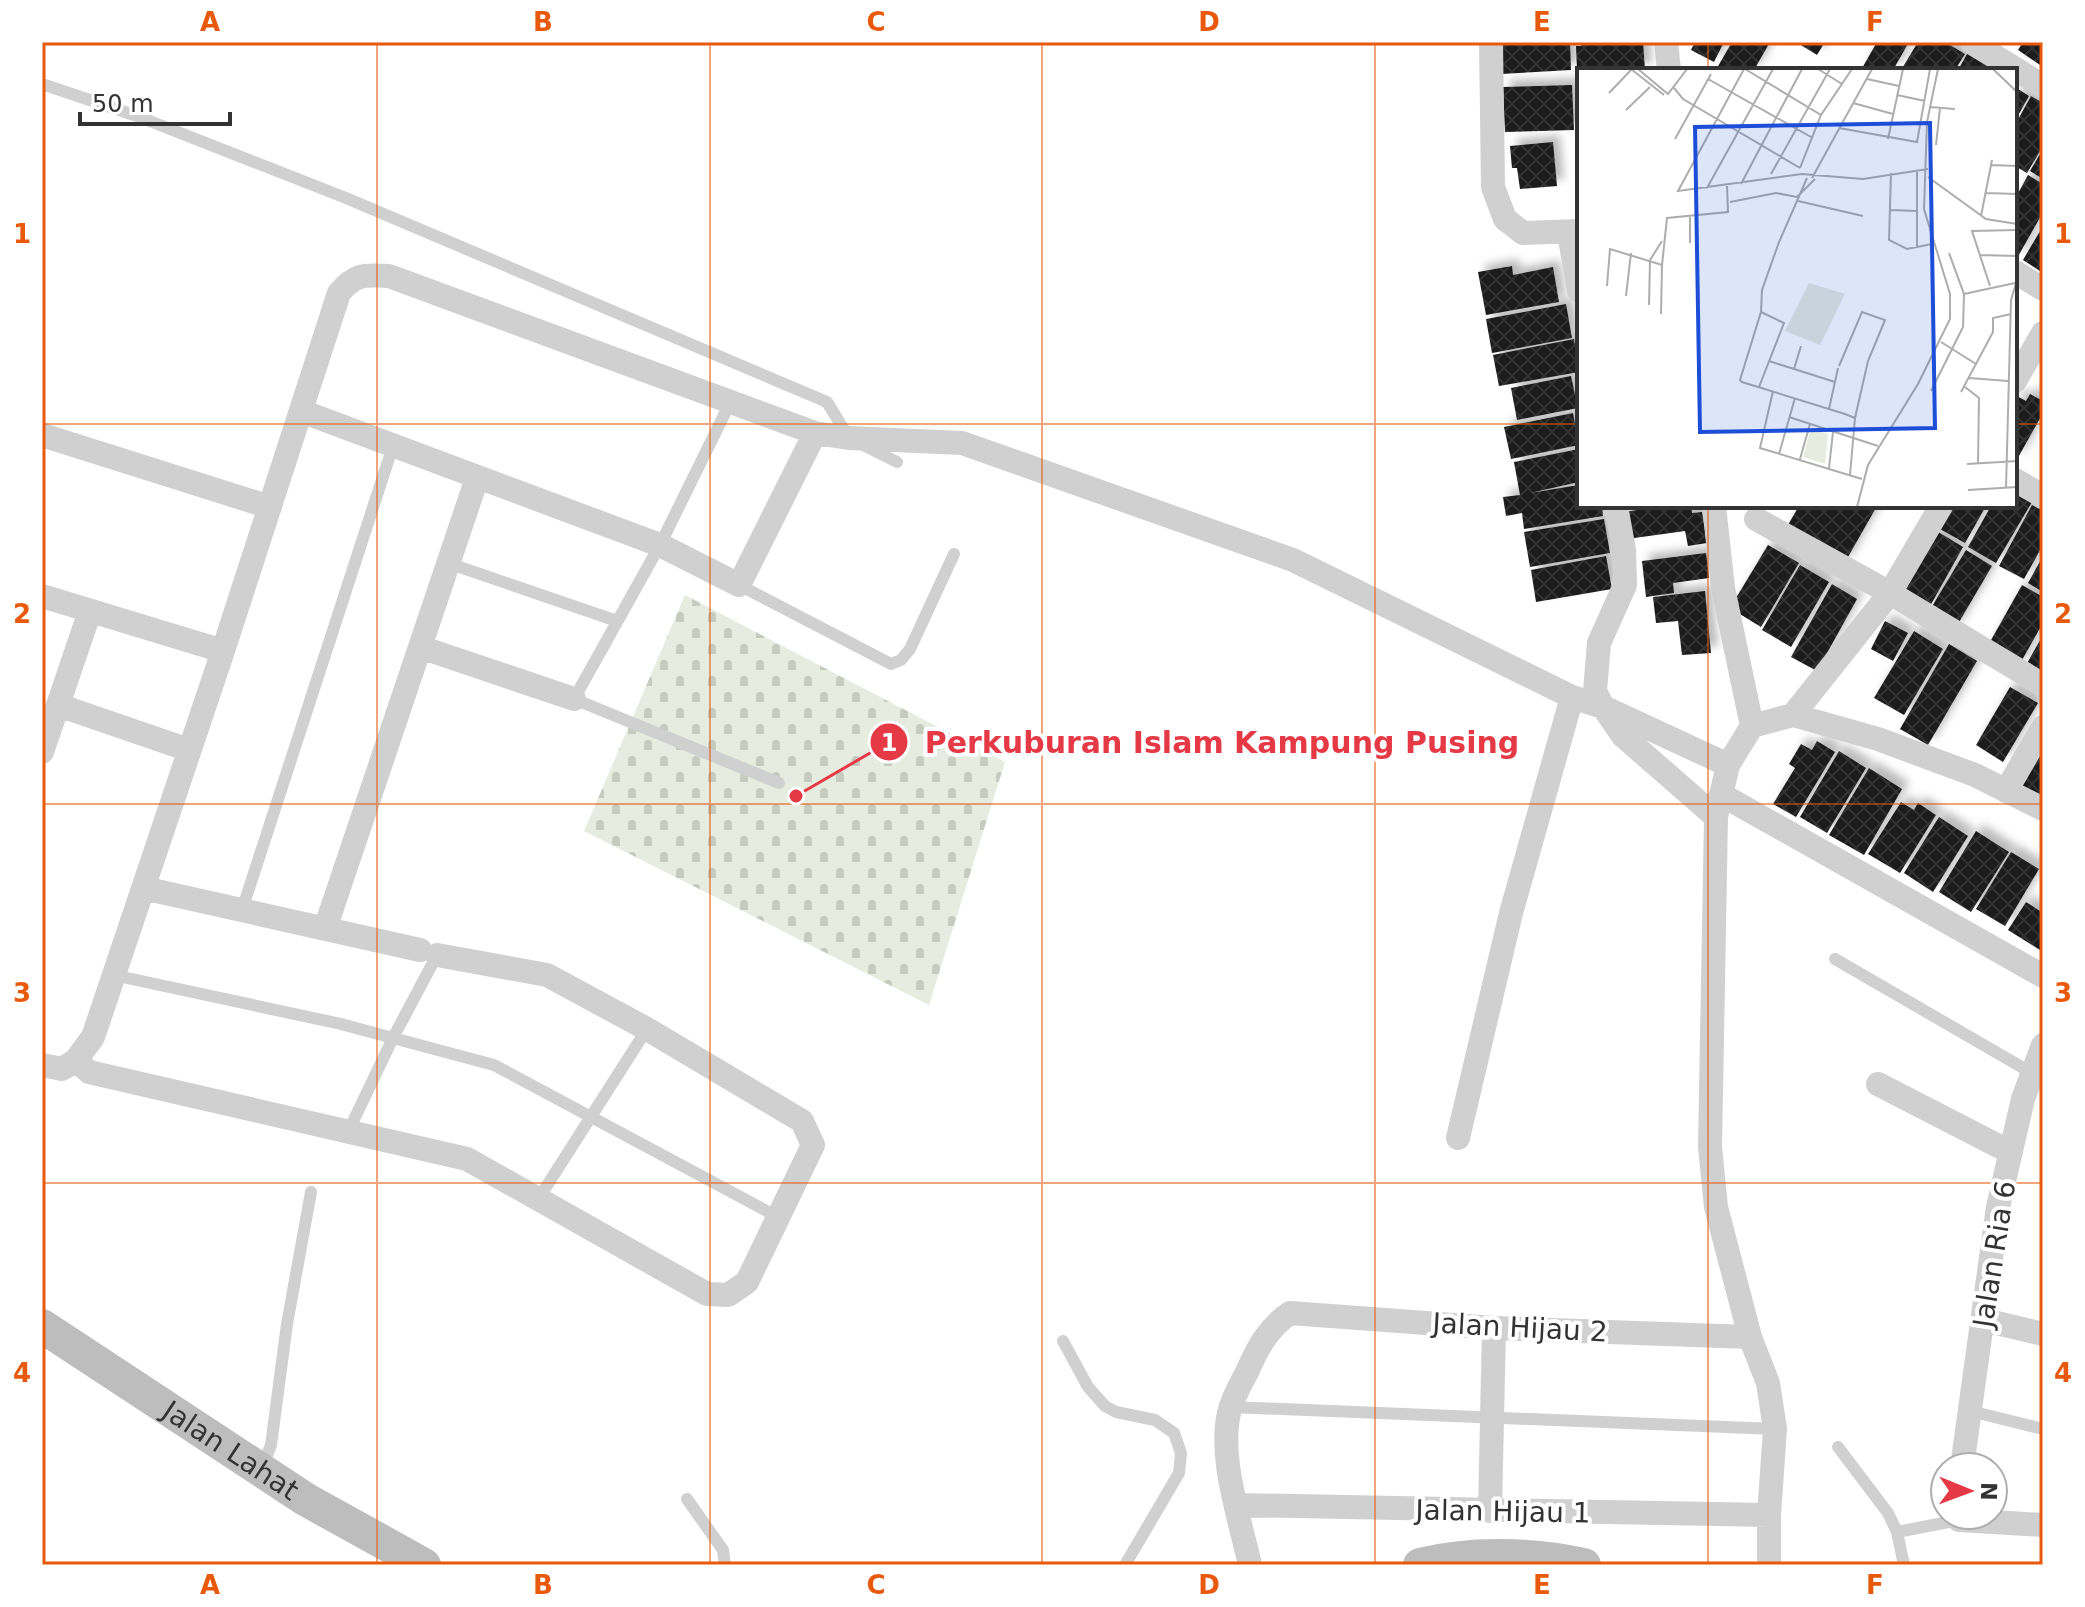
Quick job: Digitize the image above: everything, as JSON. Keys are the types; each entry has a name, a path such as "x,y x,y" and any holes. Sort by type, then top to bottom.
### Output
{"main road":[{"name":"Jalan Lahat","path":"42,1326 305,1499 415,1563"},
{"path":"1420,1565 1502,1556 1562,1560 1584,1565"}],"street":[{"path":"1491,42 1493,187 1505,219 1523,233 1574,232 1577,267"},
{"path":"1666,42 1669,68"},
{"path":"1972,42 2014,68"},
{"path":"2017,70 2043,86"},
{"path":"2017,273 2043,289"},
{"path":"42,1065 62,1069 76,1060 93,1037 339,293 349,281 362,275 389,276 815,433 849,438 962,443 1293,560 1572,697 1603,707 1728,765"},
{"path":"2017,378 2043,333"},
{"path":"301,411 660,545 739,585 815,433"},
{"path":"42,435 270,507"},
{"path":"325,929 477,478"},
{"path":"2017,481 2043,496"},
{"path":"1616,508 1624,550 1625,585 1599,643 1595,691 1623,736 1719,806 2043,976"},
{"path":"1714,508 1723,588 1752,726"},
{"path":"1793,715 1890,593 1940,508"},
{"path":"1756,519 1890,593 2043,685"},
{"path":"42,596 223,651"},
{"path":"42,750 90,611"},
{"path":"420,647 574,699"},
{"path":"1458,1138 1511,913 1572,697"},
{"path":"58,705 189,750"},
{"path":"1769,1565 1775,1429 1768,1383 1750,1337 1716,1207 1710,1147 1719,806 1728,765 1752,726 1793,715 1878,739 1975,775 2043,809"},
{"path":"2006,791 2043,727"},
{"path":"76,1060 89,1072 467,1159 707,1294 728,1295 747,1282 813,1145 802,1121 647,1029 547,975 143,888"},
{"name":"Jalan Ria 6","path":"1964,1451 1998,1207 2023,1099 2043,1045"},
{"path":"1878,1084 2010,1152"},
{"name":"Jalan Hijau 2","path":"1230,1407 1257,1349 1272,1325 1290,1313 1494,1328 1750,1337"},
{"path":"1984,1320 2043,1334"},
{"path":"1490,1511 1494,1328"},
{"path":"1230,1407 1226,1441 1250,1565"},
{"name":"Jalan Hijau 1","path":"1237,1505 1769,1515"},
{"path":"2009,1522 2043,1525"}],"lane":[{"path":"42,84 137,116 346,198 814,396 827,402 849,438 897,462"},
{"path":"730,403 660,545 574,699 779,783"},
{"path":"242,910 393,446"},
{"path":"739,585 891,664 901,660 910,649 954,554"},
{"path":"448,563 617,621"},
{"path":"348,1132 393,1038 429,952"},
{"path":"1835,959 2032,1073"},
{"path":"113,975 341,1024 494,1065 778,1217"},
{"path":"539,1198 647,1029"},
{"path":"260,1470 271,1445 287,1324 311,1192"},
{"path":"1063,1341 1088,1387 1105,1406 1116,1412 1155,1420 1174,1433 1181,1453 1179,1473 1125,1565"},
{"path":"1230,1407 1775,1429"},
{"path":"1970,1411 2043,1429"},
{"path":"1838,1447 1888,1513 1897,1532 1904,1565"},
{"path":"687,1499 723,1550 725,1565"},
{"path":"1897,1532 1929,1524"}],"green space":[{"path":"685,595 1005,762 929,1005 584,831"}],"building":[{"path":"1499,42 1570,42 1571,70 1501,74"},
{"path":"1581,42 1643,42 1645,68 1577,70 1576,46 1581,46"},
{"path":"1695,42 1724,42 1714,62 1691,50"},
{"path":"1732,42 1770,42 1755,68 1717,68"},
{"path":"1796,42 1825,42 1817,55"},
{"path":"1877,42 1909,42 1894,68 1862,68"},
{"path":"1918,42 1945,42 1965,54 1956,68 1902,68"},
{"path":"2023,42 2043,42 2043,67 2018,50"},
{"path":"1967,54 1991,68 1959,68"},
{"path":"1572,85 1574,130 1505,132 1503,87"},
{"path":"2017,88 2029,96 2017,117"},
{"path":"2031,96 2043,103 2043,146 2027,173 2017,167 2017,121"},
{"path":"1553,142 1557,186 1520,189 1517,168 1512,168 1510,146"},
{"path":"2043,149 2043,179 2030,171"},
{"path":"2028,175 2043,184 2043,212 2017,258 2017,195"},
{"path":"2043,226 2043,273 2023,260"},
{"path":"1512,266 1513,275 1553,267 1559,302 1486,315 1478,272"},
{"path":"1566,304 1572,338 1492,353 1486,319"},
{"path":"1574,339 1577,372 1499,386 1493,355"},
{"path":"1571,376 1577,408 1517,420 1511,388"},
{"path":"2030,394 2043,401 2043,413 2017,459 2017,396 2026,401"},
{"path":"1573,413 1577,445 1511,459 1504,427"},
{"path":"1577,449 1577,482 1530,493 1577,485 1577,508 1602,508 1603,516 1524,529 1522,513 1506,516 1503,497 1520,495 1514,462"},
{"path":"2017,493 2032,502 1996,563 1968,547 1990,508 2017,508"},
{"path":"2032,505 2043,511 2043,545 2024,579 1999,566"},
{"path":"1691,508 1692,513 1702,512 1707,543 1688,546 1685,531 1627,539 1623,512"},
{"path":"1798,508 1876,508 1844,564 1785,530"},
{"path":"1952,508 1985,508 1965,543 1940,529"},
{"path":"1604,519 1610,553 1530,567 1524,532"},
{"path":"1935,530 1963,547 1929,608 1900,592"},
{"path":"1768,545 1799,563 1761,627 1730,608"},
{"path":"1966,550 1992,566 1955,629 1928,613"},
{"path":"1706,553 1709,578 1673,583 1674,593 1646,597 1642,561"},
{"path":"1606,556 1612,589 1536,602 1531,570"},
{"path":"2043,556 2043,592 2028,583"},
{"path":"1800,565 1829,582 1791,647 1762,630"},
{"path":"1832,584 1857,599 1817,671 1791,657"},
{"path":"2022,585 2043,597 2043,623 2018,667 1986,649"},
{"path":"1705,591 1711,653 1682,655 1678,621 1656,623 1653,597"},
{"path":"1885,621 1908,633 1893,661 1871,649"},
{"path":"1914,631 1943,649 1904,715 1874,698"},
{"path":"2043,635 2043,675 2026,665"},
{"path":"1949,644 1977,661 1928,745 1900,729"},
{"path":"2010,687 2038,703 2003,762 1976,745"},
{"path":"1817,741 1835,752 1796,817 1773,804 1795,768 1789,764 1801,744 1812,750"},
{"path":"2043,749 2043,803 2020,789"},
{"path":"1839,751 1866,768 1827,833 1800,817"},
{"path":"1869,768 1902,789 1864,855 1829,835"},
{"path":"1901,802 1914,810 1918,803 1936,815 1900,873 1868,854"},
{"path":"1939,817 1968,836 1933,892 1904,873"},
{"path":"1976,831 2009,852 1971,912 1939,892"},
{"path":"2011,852 2039,869 2005,926 1976,909"},
{"path":"2026,902 2043,913 2043,952 2008,930"}],"place":[{"name":"Perkuburan Islam Kampung Pusing","path":"796,796"}]}
